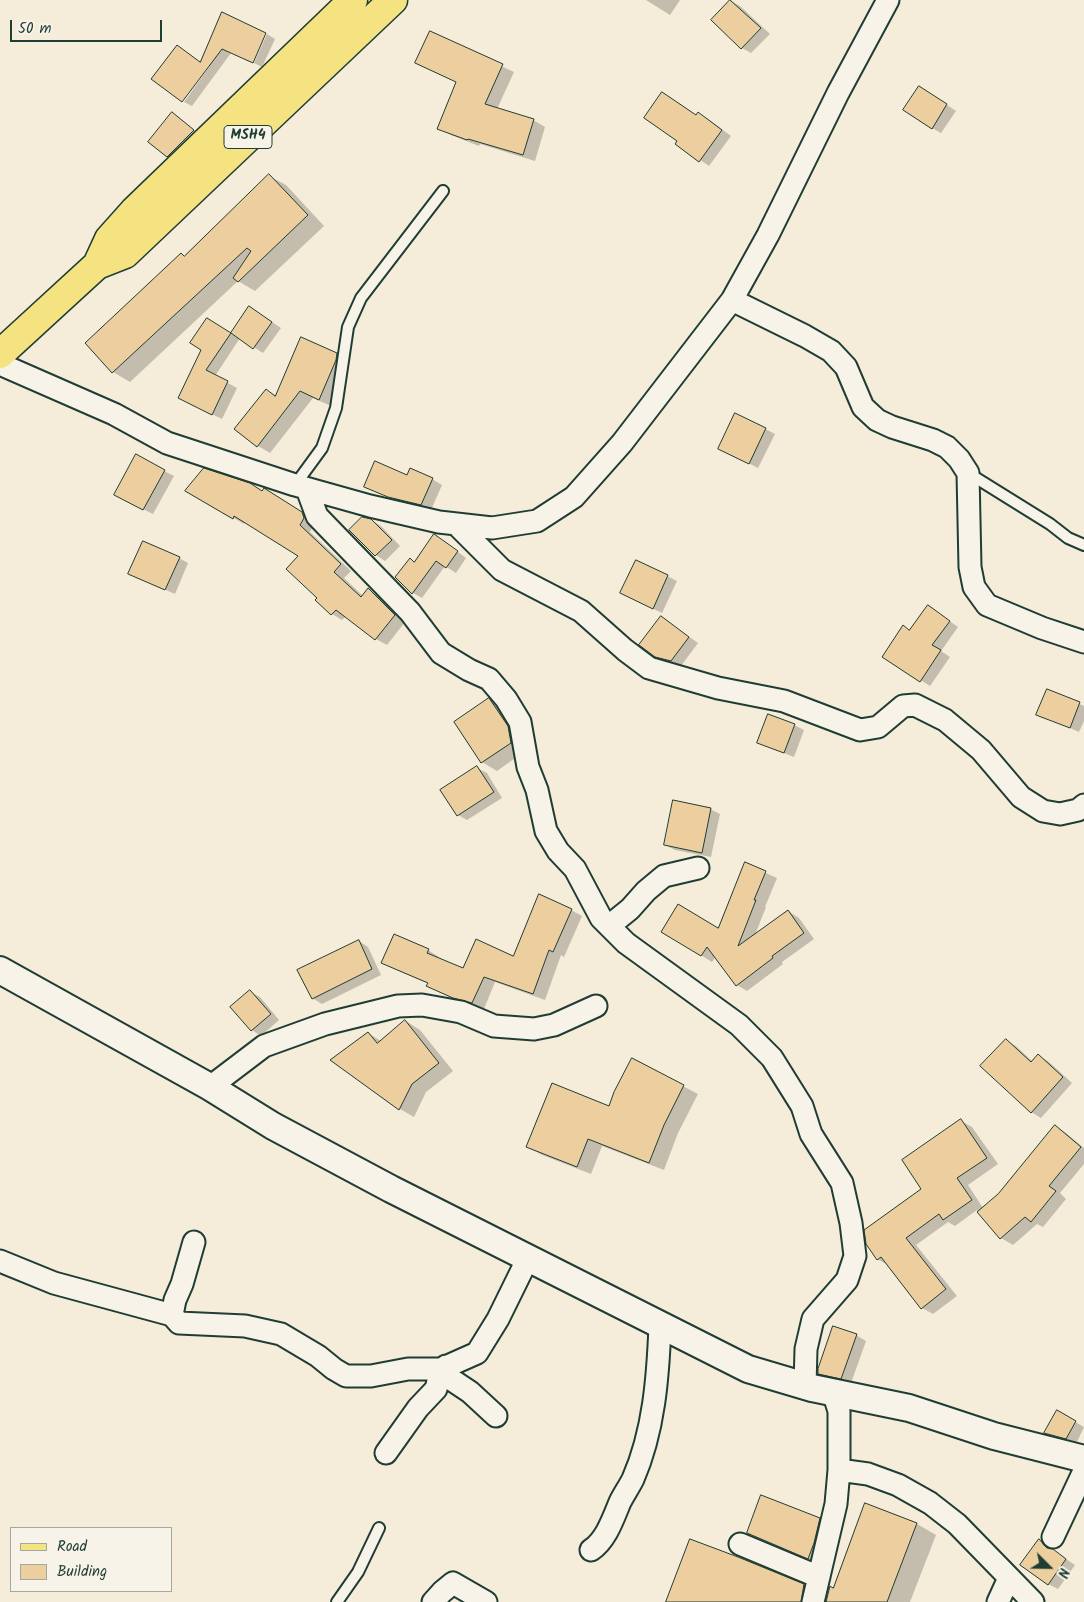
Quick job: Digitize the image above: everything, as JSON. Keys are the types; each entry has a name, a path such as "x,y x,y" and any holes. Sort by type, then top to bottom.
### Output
{"main road":[{"name":"MSH4","path":"97,265 109,239 134,211 353,0"},
{"name":"MSH4","path":"0,354 97,265 125,254 393,0"}],"street":[{"path":"0,364 114,414 167,443 301,487 439,522 492,528 537,521 574,496 622,443 732,300 768,235 838,93 888,0"},
{"path":"732,300 831,351 846,367 863,408 878,420 947,447 959,459 968,473 970,567 974,587 987,605 1042,628 1084,642"},
{"path":"301,487 317,516 410,612 441,653 468,670 489,679 506,698 520,722 528,767 537,790 546,831 558,851 575,869 601,918 626,943 739,1025 772,1058 802,1106 810,1134 842,1183 851,1223 855,1256 847,1280 813,1319 806,1349 805,1386"},
{"path":"456,524 502,570 581,611 625,650 649,668 718,688 784,701 860,730 878,727 904,706 915,705 945,720 981,750 1021,796 1043,811 1060,814 1078,810 1084,804"},
{"path":"609,926 630,909 646,890 664,876 698,868"},
{"path":"0,970 210,1087 273,1126 332,1158 748,1369 805,1386 909,1408 994,1436 1084,1459"},
{"path":"210,1087 264,1046 325,1024 398,1006 422,1005 462,1012 494,1026 534,1029 554,1025 596,1006"},
{"path":"172,1315 194,1242"},
{"path":"0,1261 54,1283 172,1315 179,1323 245,1326 282,1334 346,1376 371,1376 408,1369 443,1367 476,1353 498,1319 528,1258"},
{"path":"591,1550 599,1544 611,1523 623,1495 633,1479 647,1440 654,1405 660,1325"},
{"path":"443,1367 446,1376 470,1392 496,1416"},
{"path":"386,1454 418,1408 436,1389 443,1367"},
{"path":"813,1602 836,1504 839,1470 839,1411 833,1392"},
{"path":"839,1470 868,1474 898,1485 930,1503 957,1524 1033,1602"},
{"path":"1053,1537 1084,1471"},
{"path":"740,1544 820,1577"},
{"path":"998,1602 1009,1578"},
{"path":"434,1602 453,1583 486,1602"}],"lane":[{"path":"301,487 322,448 336,408 348,327 361,298 443,191"},
{"path":"968,473 1050,524 1068,538 1084,545"},
{"path":"337,1602 358,1572 379,1528"}],"building":[{"path":"730,0 761,28 741,49 711,20"},
{"path":"222,12 266,33 253,63 222,49 182,102 151,79 177,45 200,62"},
{"path":"430,31 503,64 485,104 534,119 523,155 467,140 437,129 456,82 415,63"},
{"path":"919,86 947,104 932,129 903,110"},
{"path":"662,92 696,115 698,112 722,130 699,162 675,144 677,141 644,118"},
{"path":"172,112 194,130 167,157 148,142"},
{"path":"269,174 308,215 238,282 233,278 251,251 247,248 112,373 85,343 181,253 184,256"},
{"path":"249,306 272,322 253,349 231,333"},
{"path":"207,318 231,333 206,370 228,381 212,415 178,398 201,350 190,343"},
{"path":"301,337 337,353 336,360 319,400 300,391 257,447 234,429 266,389 275,396"},
{"path":"735,413 766,428 749,464 718,449"},
{"path":"136,454 165,470 143,510 114,495"},
{"path":"375,461 407,475 410,468 433,478 421,505 388,497 364,487"},
{"path":"204,468 250,483 262,491 264,488 302,512 304,518 300,525 341,564 334,572 361,597 368,588 395,615 375,640 336,610 331,615 315,600 317,598 286,569 298,556 234,516 233,519 185,491"},
{"path":"362,517 371,519 392,540 375,556 349,530"},
{"path":"434,534 458,551 446,568 436,561 412,594 395,577 410,558 414,562"},
{"path":"143,541 180,557 165,590 128,574"},
{"path":"636,560 668,575 653,609 620,593"},
{"path":"928,605 950,621 932,645 941,650 920,682 882,657 903,625 909,630"},
{"path":"661,616 689,637 671,661 655,657 639,645"},
{"path":"1047,689 1080,702 1070,728 1036,715"},
{"path":"489,698 508,726 511,743 481,763 454,722"},
{"path":"768,714 795,724 784,753 757,743"},
{"path":"477,766 494,792 457,816 440,790"},
{"path":"673,800 711,808 702,853 664,845"},
{"path":"745,862 766,871 738,946 788,910 804,933 772,956 773,958 736,986 707,947 701,956 661,932 678,904 718,928"},
{"path":"539,894 572,909 553,952 549,950 533,994 484,977 472,1003 453,998 426,986 428,983 381,963 394,934 429,949 427,953 463,968 476,939 513,956"},
{"path":"359,940 372,969 312,999 297,970"},
{"path":"250,990 271,1014 251,1031 230,1007"},
{"path":"405,1020 439,1063 412,1084 399,1110 330,1060 368,1032 377,1043"},
{"path":"1006,1039 1031,1062 1038,1054 1063,1077 1031,1113 980,1066"},
{"path":"632,1058 684,1085 664,1125 649,1163 588,1139 577,1167 526,1147 552,1083 609,1106 614,1092"},
{"path":"961,1119 987,1158 957,1178 972,1200 943,1220 939,1214 906,1238 946,1289 921,1309 881,1257 877,1260 866,1244 864,1230 921,1189 902,1160"},
{"path":"1055,1125 1081,1147 1049,1186 1056,1191 1031,1222 1025,1217 1000,1239 977,1212 998,1194"},
{"path":"833,1326 857,1334 841,1379 818,1374"},
{"path":"1057,1410 1076,1421 1066,1439 1044,1433"},
{"path":"761,1495 820,1518 808,1559 747,1533"},
{"path":"865,1503 917,1523 887,1602 826,1602 830,1586 833,1588"},
{"path":"690,1539 804,1584 801,1602 666,1602"},
{"path":"1039,1539 1047,1548 1053,1549 1066,1559 1048,1585 1020,1565"}]}
